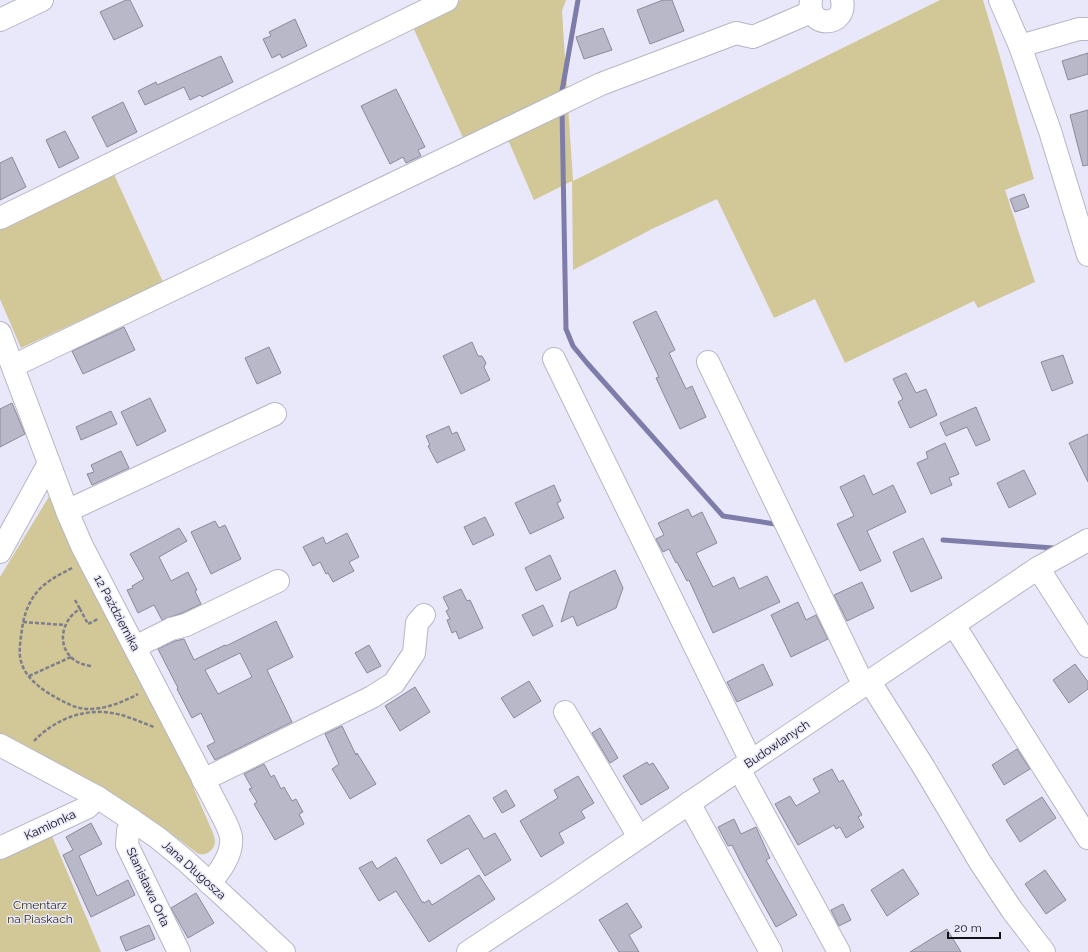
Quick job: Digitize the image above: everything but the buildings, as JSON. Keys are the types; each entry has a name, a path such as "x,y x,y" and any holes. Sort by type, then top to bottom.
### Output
{"street":[{"path":"0,20 42,0"},
{"path":"0,218 447,0"},
{"path":"13,366 601,84 736,33 753,37 811,6 815,18 820,21 833,21 842,12 842,0"},
{"path":"1000,0 1020,46 1050,131 1088,255"},
{"path":"1020,46 1079,29 1088,29"},
{"name":"12 Października","path":"0,333 67,511 82,546 224,819 231,836 231,845 222,868 209,883"},
{"path":"554,359 745,765 839,952"},
{"path":"708,362 867,684 923,766 980,862 1012,910 1044,952"},
{"path":"67,511 275,414"},
{"path":"0,552 49,463"},
{"name":"Budowlanych","path":"468,952 1038,568 1088,540"},
{"path":"1038,568 1088,646"},
{"path":"135,647 171,629 186,625 278,581"},
{"path":"203,780 372,697 394,683 414,653 417,623 424,615"},
{"path":"954,625 1088,838"},
{"path":"565,712 639,837"},
{"path":"0,745 97,797"},
{"name":"Jana Długosza","path":"97,797 167,845 284,952"},
{"name":"Kamionka","path":"0,848 88,807 97,797"},
{"path":"689,803 771,952"},
{"name":"Stanisława Orła","path":"132,820 128,831 128,845 179,952"}],"path":[{"path":"74,568 48,582 38,591 29,603 23,622 20,656 25,671 43,690 64,702 78,708 114,713 155,727"},
{"path":"75,600 88,624 100,618"},
{"path":"80,609 73,614 65,625 63,631 63,642 71,657 82,664 90,666"},
{"path":"23,622 65,625"},
{"path":"29,676 71,657"},
{"path":"23,756 29,746 47,729 71,717 113,705 140,693"}],"green space":[{"path":"461,0 566,0 562,11 567,90 464,140 412,25"},
{"path":"940,0 983,0 1034,179 1005,190 1035,282 978,308 974,301 845,363 815,299 774,318 717,199 654,228 573,270 572,181 534,200 506,135 568,106 573,181"},
{"path":"112,170 163,282 21,348 0,299 0,230"},
{"path":"50,495 198,786 194,789 215,841 214,846 208,853 197,853 164,828 161,832 0,737 0,577"},
{"name":"Cmentarz na Piaskach","path":"52,836 101,952 0,952 0,860"}],"waterway":[{"path":"562,91 578,0"},
{"path":"562,109 566,329 573,346 723,516 775,524"},
{"path":"943,540 1053,548"}]}
